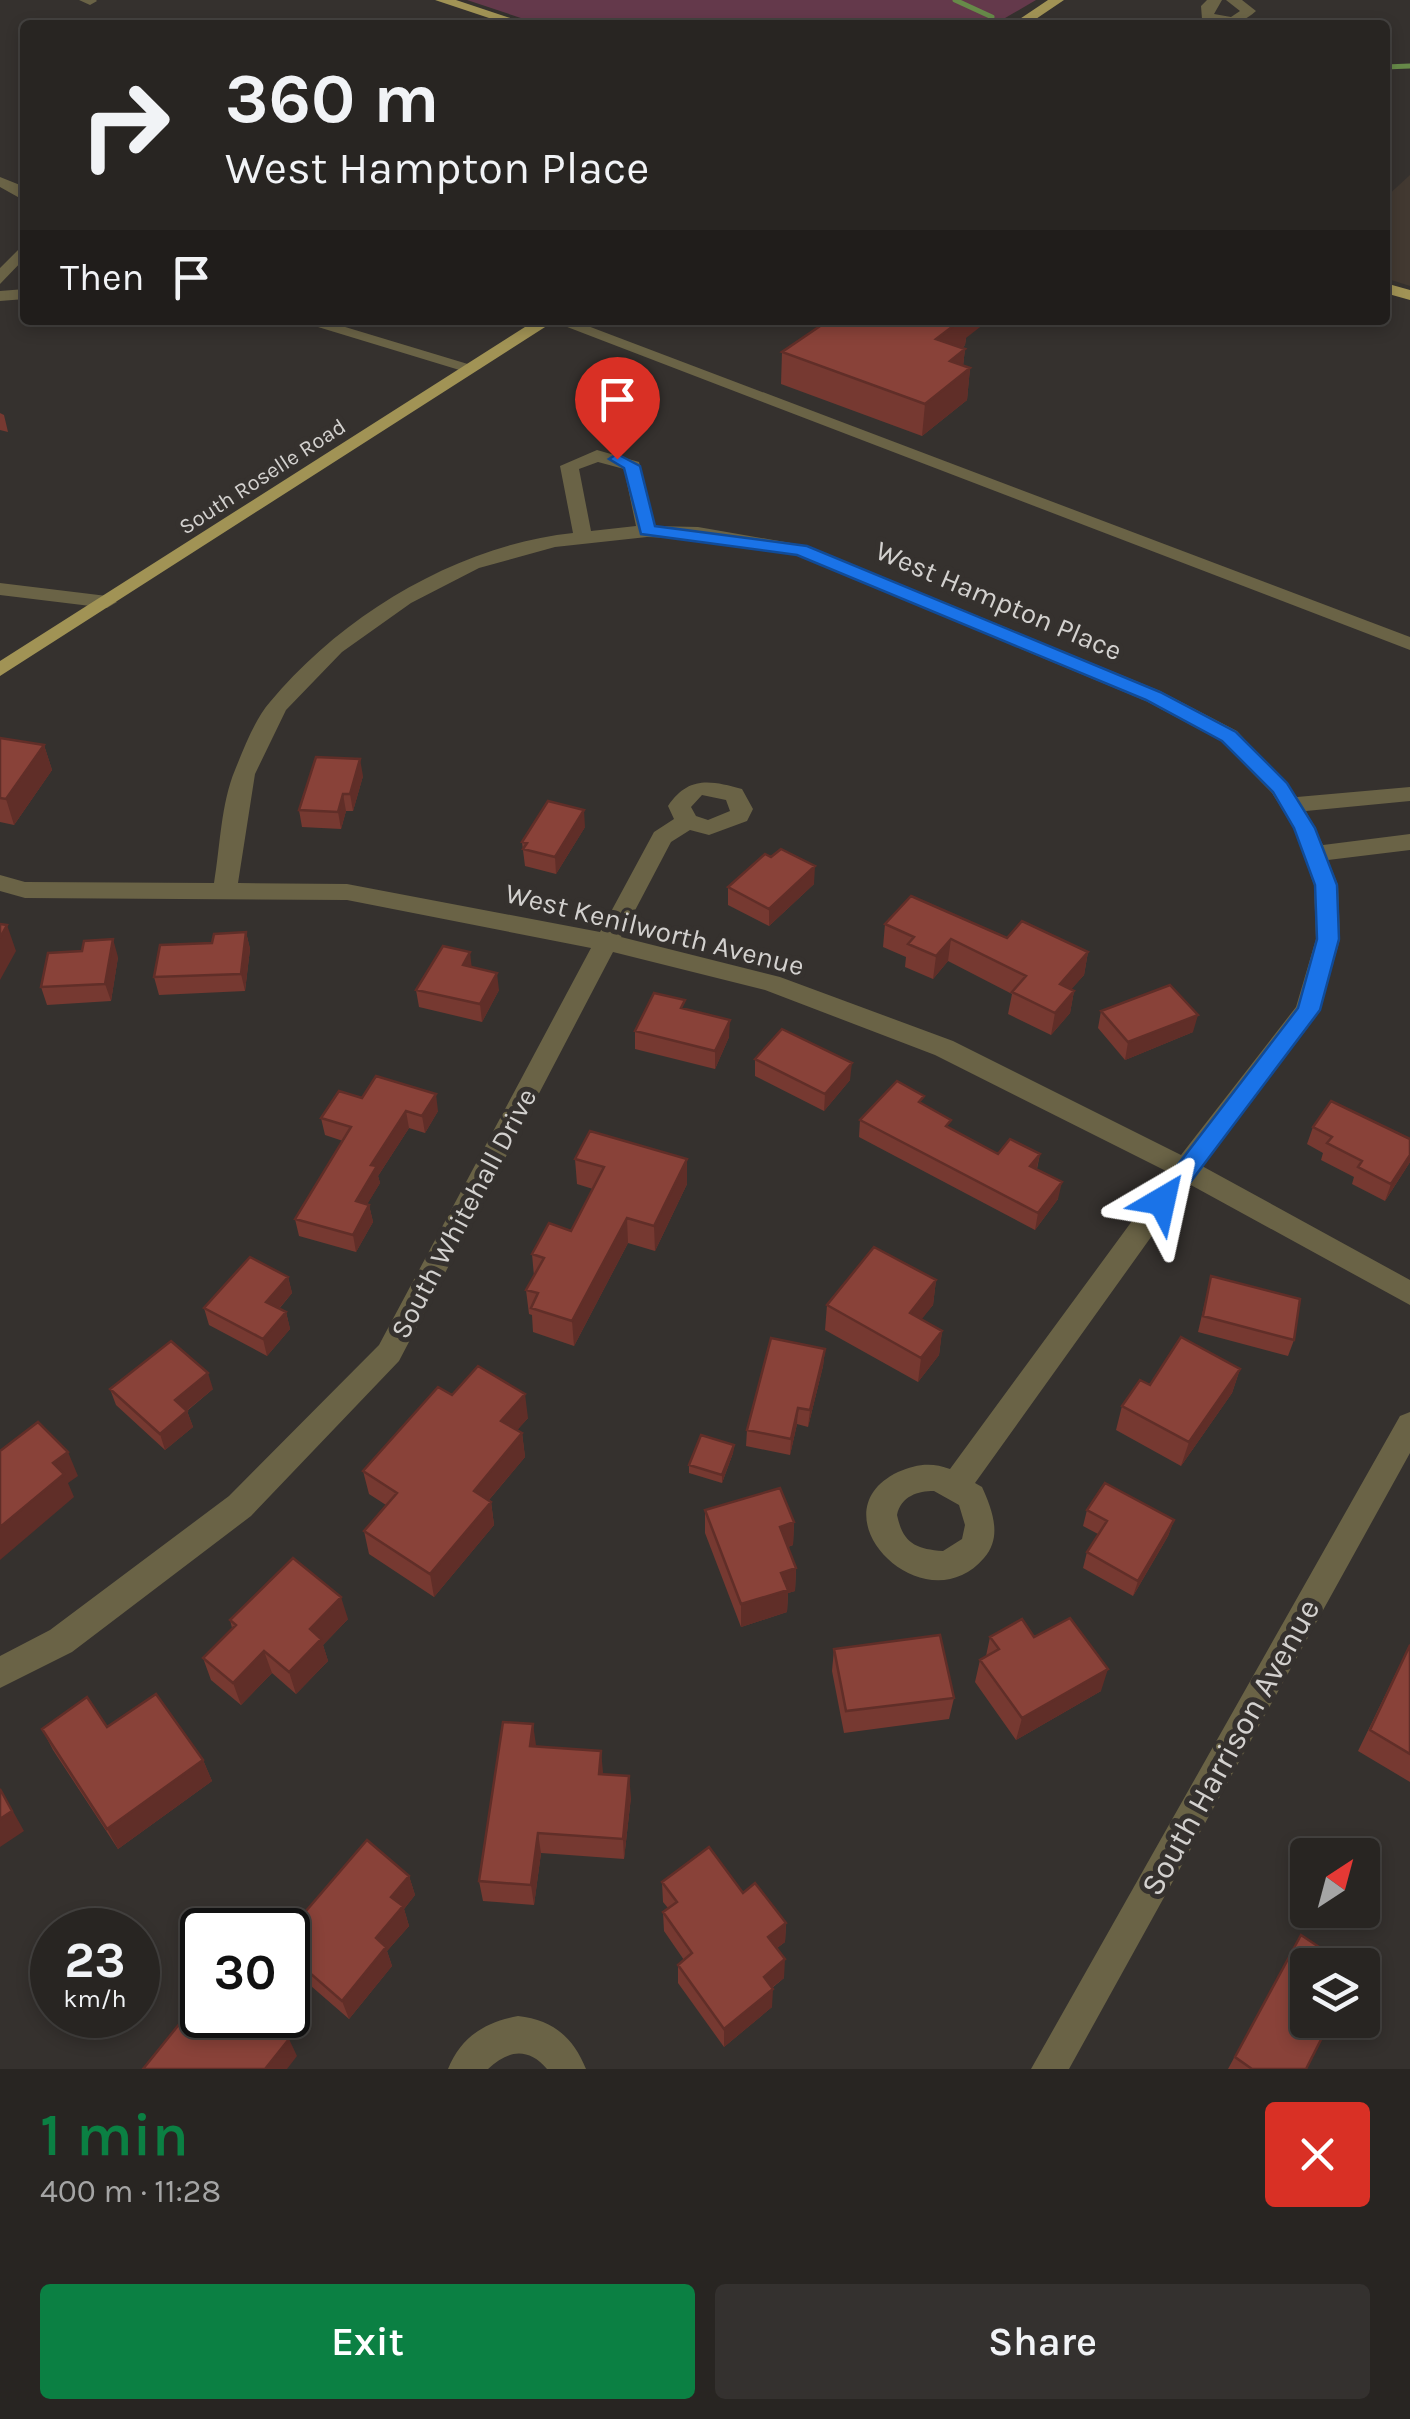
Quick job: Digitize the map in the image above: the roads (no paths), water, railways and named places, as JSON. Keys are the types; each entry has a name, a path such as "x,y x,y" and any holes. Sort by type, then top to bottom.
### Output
{"main road":[{"path":"445,0 508,20"},
{"path":"1026,20 1057,0"},
{"name":"South Roselle Road","path":"0,670 540,325"}],"street":[{"path":"1215,0 1208,6 1207,16 1224,20"},
{"path":"1233,0 1249,12 1235,20"},
{"path":"0,279 20,254"},
{"path":"321,325 472,368"},
{"path":"570,325 1410,644"},
{"path":"583,537 569,466 597,456 632,466 647,531"},
{"name":"West Hampton Place","path":"225,890 244,774 277,707 336,648 404,599 472,564 583,537 647,531 698,534 801,550 1153,696 1229,736 1290,804 1326,885 1328,939 1308,1010 1185,1170 956,1485"},
{"path":"0,589 107,602"},
{"path":"1290,804 1410,794"},
{"name":"South Whitehall Drive","path":"0,1672 61,1641 240,1506 390,1353 662,837 687,821"},
{"path":"1314,854 1410,842"},
{"name":"West Kenilworth Avenue","path":"0,884 25,890 346,892 606,942 771,983 944,1048 1185,1170 1410,1294"},
{"name":"South Harrison Avenue","path":"1049,2069 1410,1425"},
{"path":"466,2069 474,2054 492,2039 514,2032 535,2035 554,2046 568,2069"}],"waterway":[{"path":"955,0 992,17"},
{"path":"1390,67 1410,66"}]}
